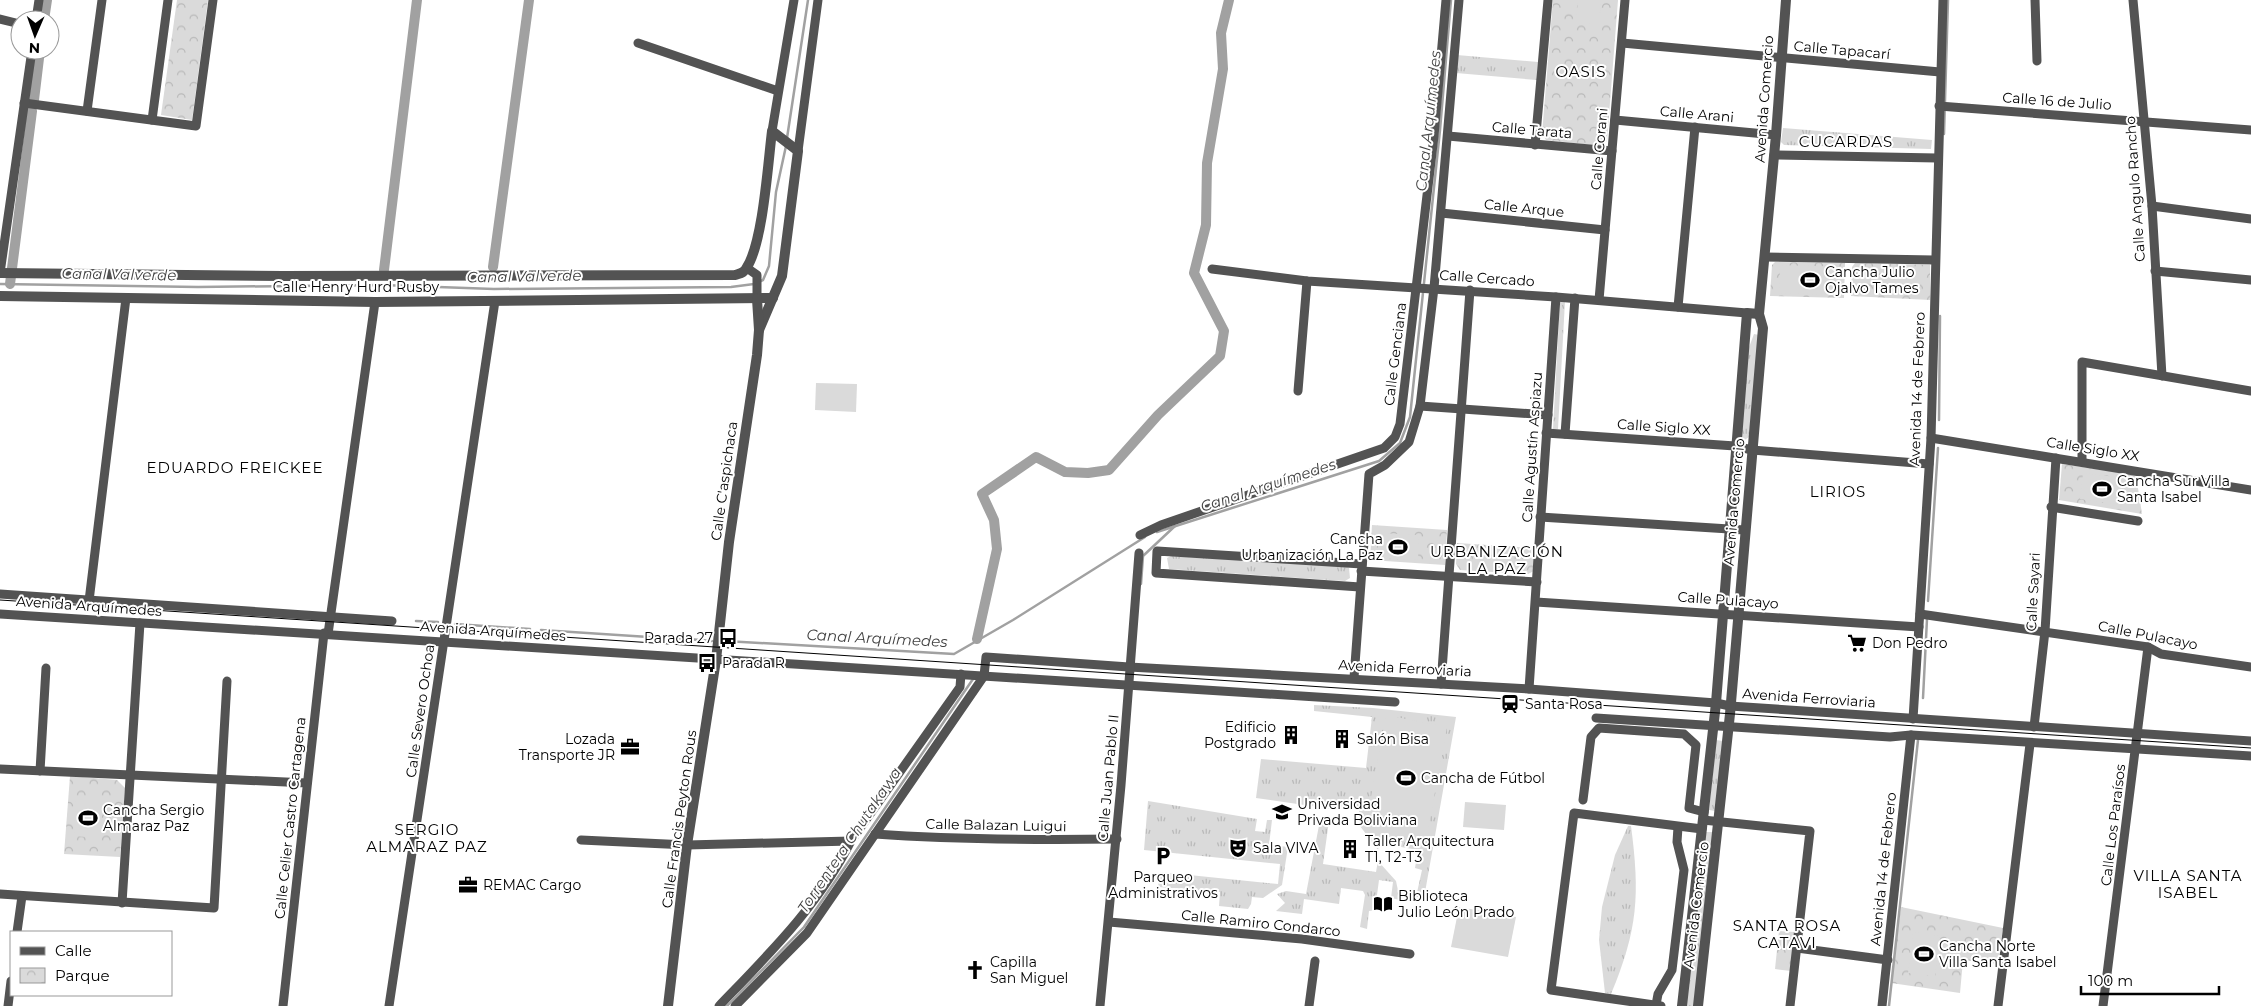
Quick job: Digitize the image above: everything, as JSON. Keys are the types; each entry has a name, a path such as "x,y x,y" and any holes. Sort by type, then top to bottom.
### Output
{"street":[{"path":"87,112 102,0"},
{"path":"152,120 168,0"},
{"path":"24,103 196,126 213,0"},
{"path":"758,294 757,275 747,268 756,249 778,91 794,0"},
{"path":"794,148 818,0"},
{"name":"Calle Genciana","path":"1362,568 1369,474 1385,465 1410,442 1420,406 1425,287 1446,0"},
{"name":"Calle Genciana","path":"1140,535 1161,525 1384,448 1395,437 1400,424 1425,287 1441,213 1459,0"},
{"path":"1535,145 1548,0"},
{"name":"Calle Corani","path":"1599,300 1625,0"},
{"name":"Avenida Comercio","path":"1698,1006 1719,822 1746,530 1763,328 1759,314 1776,135 1786,0"},
{"name":"Avenida 14 de Febrero","path":"1913,719 1931,438 1937,158 1944,106 1940,72 1943,0"},
{"path":"2035,0 2037,61"},
{"name":"Calle Angulo Rancho","path":"2133,0 2152,206 2162,376"},
{"path":"638,43 778,91"},
{"name":"Calle Tapacarí","path":"1622,43 1940,72"},
{"path":"0,273 30,60"},
{"name":"Calle 16 de Julio","path":"1944,106 2251,130"},
{"name":"Calle Arani","path":"1615,120 1776,135"},
{"path":"1678,307 1695,127"},
{"path":"772,131 794,148"},
{"name":"Calle Tarata","path":"1448,136 1612,151"},
{"name":"Calle C'aspichaca","path":"759,330 782,276 794,148"},
{"path":"1774,155 1937,158"},
{"path":"2152,206 2251,219"},
{"name":"Calle Arque","path":"1441,213 1605,230"},
{"path":"1765,257 1934,260"},
{"name":"Calle Henry Hurd Rusby","path":"0,273 272,276 735,275 742,273 747,268"},
{"name":"Calle Cercado","path":"1212,269 1307,281 1556,296 1759,314"},
{"path":"2155,271 2251,280"},
{"path":"1298,391 1307,281"},
{"path":"1441,684 1470,290"},
{"name":"Calle C'aspichaca","path":"717,636 759,330 758,294"},
{"name":"Calle Henry Hurd Rusby","path":"0,296 375,302 495,301 758,294 773,298"},
{"name":"Calle Agustín Aspiazu","path":"1529,689 1556,296"},
{"path":"89,601 126,298"},
{"path":"1565,434 1575,298"},
{"name":"Calle Severo Ochoa","path":"389,1006 495,301"},
{"name":"Calle Celier Castro Cartagena","path":"283,1006 307,783 326,633 331,617 375,302"},
{"name":"Avenida Comercio","path":"1682,1006 1716,703 1728,529 1747,313"},
{"path":"2082,461 2082,362 2251,391"},
{"path":"1420,406 1548,415"},
{"name":"Calle Siglo XX","path":"1546,433 1735,446 1752,450 1929,464"},
{"name":"Calle Siglo XX","path":"1931,438 2082,461 2251,490"},
{"name":"Calle Sayari","path":"2034,727 2045,631 2051,507 2056,458"},
{"path":"2051,507 2138,521"},
{"path":"1540,517 1746,530"},
{"path":"1360,588 1156,574 1158,551 1537,582"},
{"name":"Calle Juan Pablo II","path":"1100,1006 1117,839 1138,552"},
{"path":"1354,678 1362,568"},
{"name":"Avenida Arquímedes","path":"0,594 392,621"},
{"name":"Calle Pulacayo","path":"1536,602 1919,627"},
{"name":"Avenida Arquímedes","path":"0,614 326,633 716,660 984,676"},
{"name":"Calle Pulacayo","path":"1920,614 2148,646 2161,654 2251,667"},
{"path":"122,903 140,623"},
{"name":"Calle Francis Peyton Rous","path":"668,1006 688,846 716,660 717,636"},
{"name":"Calle Los Paraísos","path":"2103,1006 2137,749 2148,646"},
{"name":"Avenida Ferroviaria","path":"984,676 986,657 1129,667 1529,689 1716,703 1730,706 2251,742"},
{"path":"40,771 46,668"},
{"path":"719,1006 798,922 842,860 851,841 960,686 961,674"},
{"path":"735,1006 807,933 984,676 1395,702"},
{"path":"0,894 214,908 227,681"},
{"path":"1596,718 1713,724 1728,727 1890,737 1911,735 2030,744 2251,756"},
{"path":"1583,800 1591,737 1599,728 1684,734 1696,745 1689,808 1703,820"},
{"name":"Avenida 14 de Febrero","path":"1882,1006 1911,735"},
{"path":"1998,1006 2030,744"},
{"path":"0,769 307,783"},
{"path":"1678,826 1677,842 1684,870 1672,970 1658,994 1658,1006 1552,990 1574,813 1678,826 1703,820 1810,831 1790,1006"},
{"name":"Calle Balazan Luigui","path":"874,834 944,839 1016,841 1117,839"},
{"path":"581,840 688,846 851,841"},
{"path":"18,931 22,896"},
{"name":"Calle Ramiro Condarco","path":"1109,922 1302,939 1410,954"},
{"path":"1797,948 1888,960"},
{"path":"1308,1006 1315,961"},
{"path":"8,1006 10,989"}],"green space":[{"path":"177,0 208,0 192,120 161,115"},
{"path":"1553,0 1618,0 1607,141 1601,146 1546,140 1542,134"},
{"path":"1578,0 1601,0 1599,25 1576,22"},
{"path":"1457,55 1538,62 1537,80 1456,73"},
{"path":"1783,128 1932,140 1931,149 1784,145 1781,142"},
{"name":"Cancha Julio Ojalvo Tames","path":"1775,262 1845,263 1844,298 1770,296 1772,265"},
{"path":"1855,263 1930,265 1930,300 1851,296 1852,267"},
{"name":"Cancha Julio Ojalvo Tames","path":"1780,265 1842,267 1841,295 1779,293"},
{"path":"1560,301 1565,301 1558,429 1553,429"},
{"path":"1754,334 1759,335 1749,437 1743,441 1740,437 1748,350"},
{"path":"816,383 857,384 856,412 815,410"},
{"path":"2062,464 2136,475 2142,514 2059,500"},
{"name":"Cancha Sur Villa Santa Isabel","path":"2083,473 2124,478 2120,505 2080,499"},
{"path":"1372,525 1447,530 1445,565 1370,560"},
{"name":"Cancha Urbanización La Paz","path":"1379,533 1419,535 1418,560 1377,558"},
{"path":"1457,543 1535,548 1534,571 1528,574 1460,570 1456,564"},
{"path":"1171,556 1345,566 1349,568 1350,578 1345,581 1169,569 1167,558"},
{"path":"1314,705 1373,708 1456,717 1424,898 1416,897 1422,870 1415,868 1418,850 1401,847 1402,842 1381,837 1378,850 1357,822 1360,813 1356,806 1351,805 1339,810 1256,798 1261,759 1366,768 1372,717 1314,711"},
{"name":"Cancha de Fútbol","path":"1386,715 1447,727 1426,841 1365,830"},
{"path":"1716,740 1723,741 1715,811 1709,810"},
{"path":"70,776 117,780 125,788 120,857 64,854"},
{"name":"Cancha Sergio Almaraz Paz","path":"76,799 102,800 100,838 74,836"},
{"path":"1148,801 1257,819 1255,831 1265,832 1267,820 1272,820 1269,845 1288,847 1282,885 1263,898 1252,897 1248,909 1219,906 1220,892 1158,887 1160,872 1278,884 1280,864 1144,850"},
{"path":"1465,802 1506,805 1504,830 1463,827"},
{"path":"1320,820 1329,821 1323,864 1376,872 1378,861 1396,881 1400,900 1391,898 1393,882 1379,880 1375,910 1369,911 1367,929 1360,927 1365,895 1363,891 1341,888 1339,904 1304,899 1302,914 1276,911 1285,903 1277,894 1286,891 1306,894"},
{"path":"1628,826 1631,826 1634,850 1636,892 1634,912 1627,950 1611,994 1605,993 1599,940 1602,907 1615,855"},
{"path":"1706,832 1713,832 1694,1006 1686,1006"},
{"path":"1459,907 1516,917 1508,957 1451,947"},
{"path":"1901,907 2003,928 1998,964 1963,960 1960,993 1891,983"},
{"path":"1779,931 1794,932 1791,971 1775,969"},
{"name":"Cancha Norte Villa Santa Isabel","path":"1913,932 1940,936 1935,976 1908,973"}],"waterway":[{"path":"46,10 47,0"},
{"path":"384,270 417,0"},
{"path":"493,267 529,0"},
{"name":"Canal Valverde","path":"787,138 808,0"},
{"path":"977,639 997,549 994,520 982,494 1036,457 1065,472 1088,473 1109,470 1158,415 1220,356 1224,331 1194,273 1206,225 1207,163 1223,69 1221,33 1229,0"},
{"name":"Canal Arquímedes","path":"1157,532 1379,461 1400,443 1410,417 1440,130 1451,0"},
{"path":"1944,134 1948,0"},
{"path":"34,100 39,60"},
{"path":"10,284 32,111"},
{"name":"Canal Valverde","path":"0,284 198,287 382,285 494,289 731,287 754,284 763,280 769,266 776,192 786,146"},
{"path":"1939,420 1940,316"},
{"path":"1928,601 1938,448"},
{"path":"1141,584 1143,556 1175,526"},
{"name":"Canal Arquímedes","path":"725,641 954,654 1013,620 1145,537"},
{"path":"1923,698 1927,619"},
{"name":"Canal Arquímedes","path":"416,621 438,622"},
{"name":"Canal Arquímedes","path":"455,624 530,629"},
{"name":"Canal Arquímedes","path":"541,630 664,638"},
{"name":"Canal Arquímedes","path":"676,638 712,641"},
{"name":"Torrentera Chutakawa","path":"727,1006 804,927 973,679"},
{"path":"1889,1006 1918,740"}],"tram line":[{"path":"0,600 2251,748"}],"place":[{"name":"Cancha Julio Ojalvo Tames","path":"1810,280"},
{"name":"Cancha Sur Villa Santa Isabel","path":"2102,489"},
{"name":"Cancha Urbanización La Paz","path":"1398,547"},
{"name":"Parada 27","path":"728,638"},
{"name":"Don Pedro","path":"1857,643"},
{"name":"Parada R","path":"707,663"},
{"name":"Santa Rosa","path":"1510,704"},
{"name":"Edificio Postgrado","path":"1291,735"},
{"name":"Salón Bisa","path":"1342,739"},
{"name":"Lozada Transporte JR","path":"630,747"},
{"name":"Cancha de Fútbol","path":"1406,778"},
{"name":"Universidad Privada Boliviana","path":"1282,812"},
{"name":"Cancha Sergio Almaraz Paz","path":"88,818"},
{"name":"Sala VIVA","path":"1238,848"},
{"name":"Taller Arquitectura T1, T2-T3","path":"1350,849"},
{"name":"Parqueo Administrativos","path":"1163,856"},
{"name":"REMAC Cargo","path":"468,885"},
{"name":"Biblioteca Julio León Prado","path":"1383,904"},
{"name":"Cancha Norte Villa Santa Isabel","path":"1924,954"},
{"name":"Capilla San Miguel","path":"975,970"}],"district":[{"name":"OASIS","path":"1581,71"},
{"name":"CUCARDAS","path":"1846,141"},
{"name":"EDUARDO FREICKEE","path":"235,467"},
{"name":"LIRIOS","path":"1838,491"},
{"name":"URBANIZACIÓN LA PAZ","path":"1497,560"},
{"name":"SERGIO ALMARAZ PAZ","path":"427,838"},
{"name":"VILLA SANTA ISABEL","path":"2188,884"},
{"name":"SANTA ROSA CATAVI","path":"1787,934"}]}
